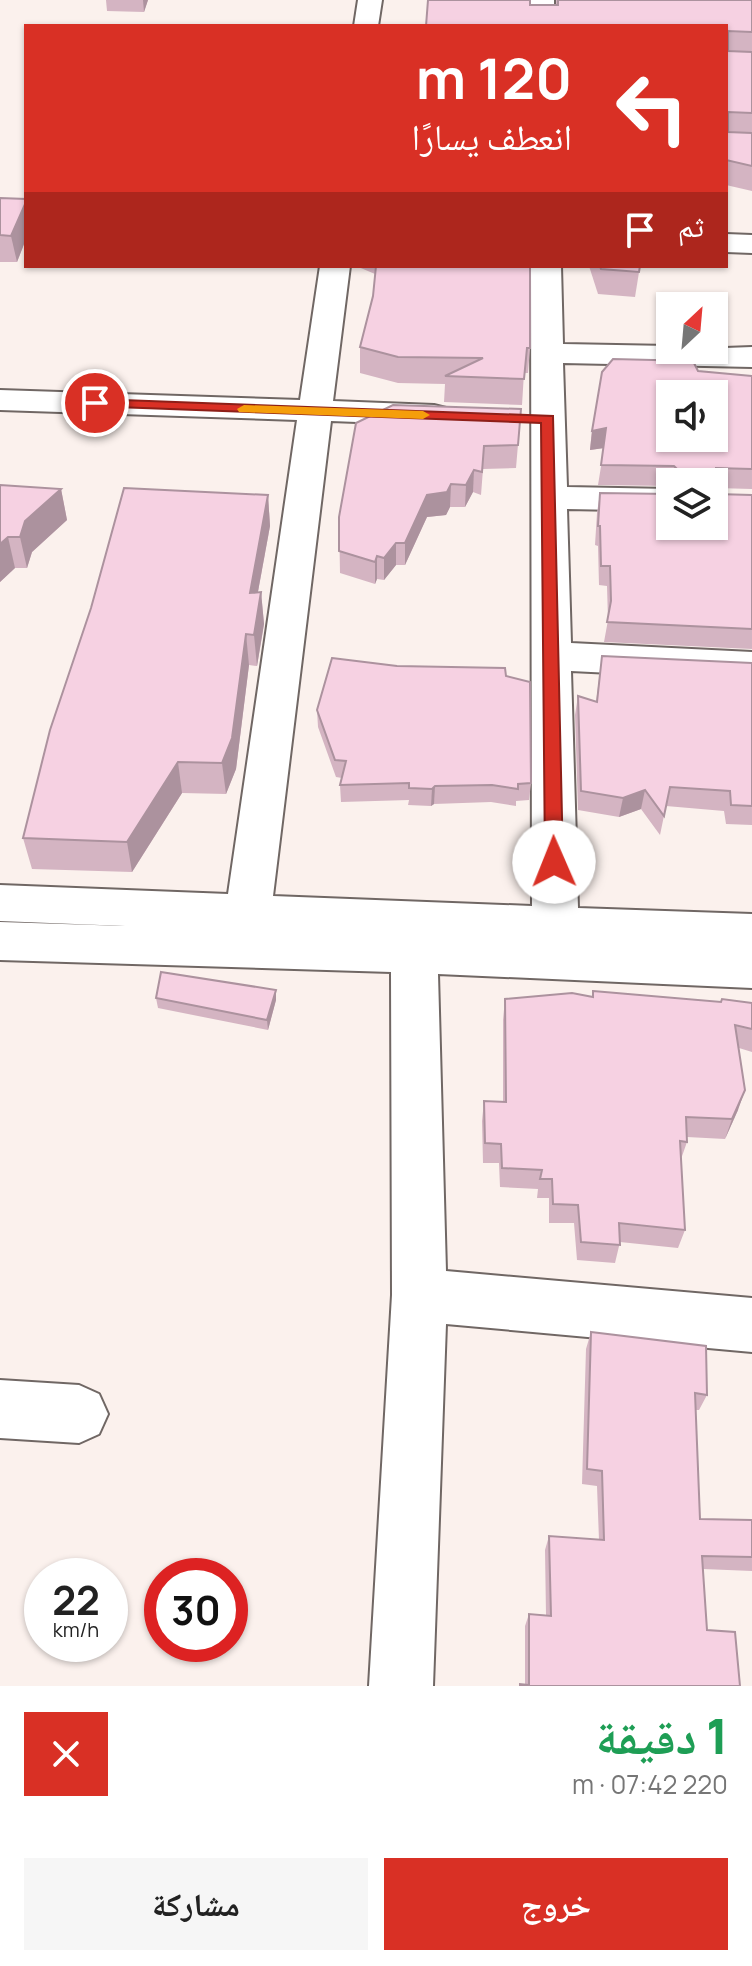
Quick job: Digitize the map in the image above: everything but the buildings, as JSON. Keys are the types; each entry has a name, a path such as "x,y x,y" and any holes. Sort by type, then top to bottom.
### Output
{"street":[{"path":"366,24 370,0"},
{"path":"542,0 542,24"},
{"path":"728,243 752,244"},
{"path":"248,914 335,268"},
{"path":"546,268 547,353 532,419 549,498 555,924"},
{"path":"547,353 752,357"},
{"path":"0,400 471,417"},
{"path":"549,498 656,500"},
{"path":"551,656 752,666"},
{"path":"0,903 752,933"},
{"path":"0,941 414,954 752,969"},
{"path":"401,1686 419,1295 414,954"},
{"path":"419,1295 752,1325"},
{"path":"0,1409 79,1414"}],"slow traffic":[{"path":"244,409 423,415"}],"route":[{"path":"95,403 548,419 554,862"}]}
